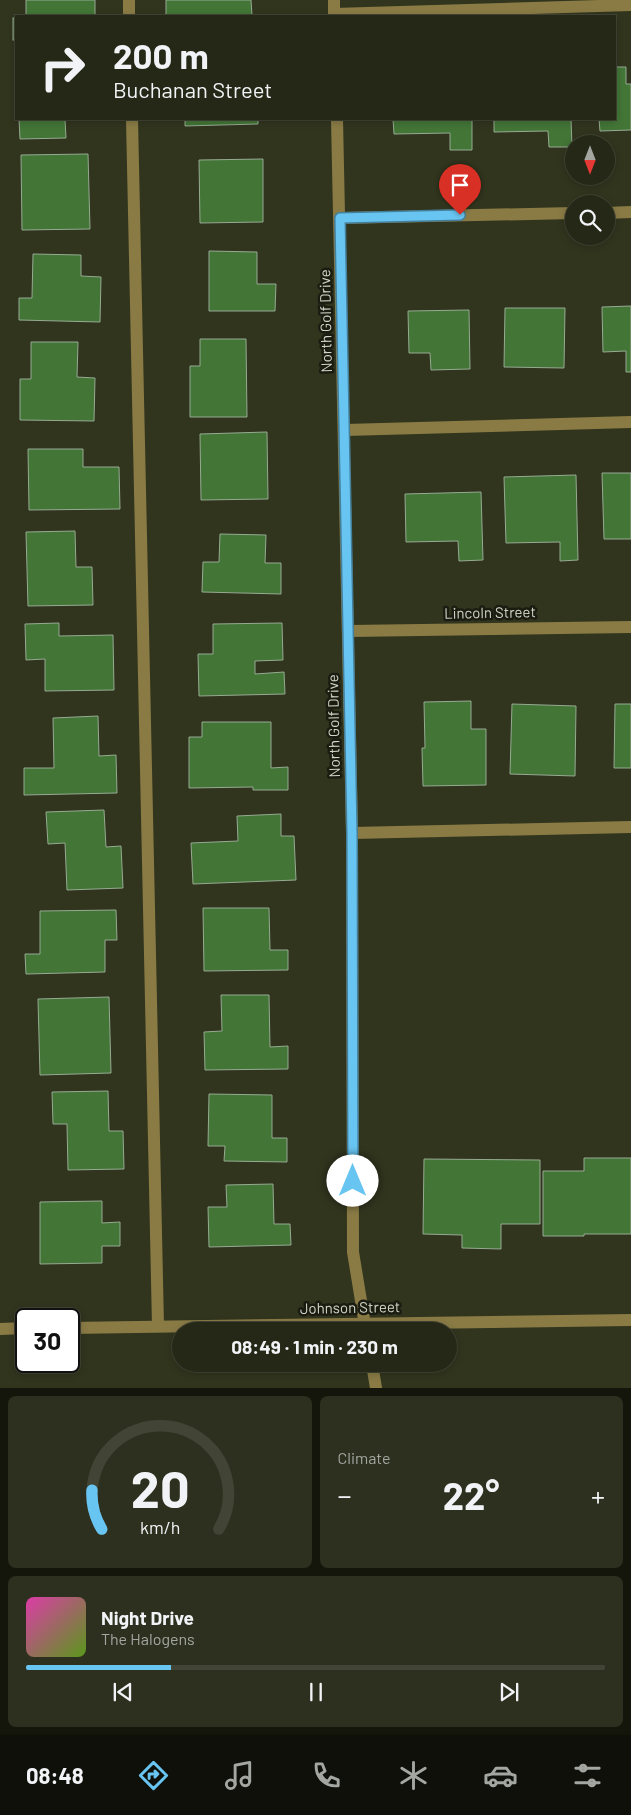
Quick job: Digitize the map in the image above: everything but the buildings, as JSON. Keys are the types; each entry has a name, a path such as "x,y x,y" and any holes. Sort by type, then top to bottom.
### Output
{"street":[{"path":"129,0 129,15"},
{"path":"334,0 334,15 631,5"},
{"path":"132,120 158,1326"},
{"name":"North Golf Drive","path":"337,120 352,833 353,1252 365,1322"},
{"path":"615,213 631,212"},
{"path":"340,218 565,213"},
{"path":"345,430 631,422"},
{"name":"Lincoln Street","path":"349,630 631,627"},
{"path":"352,833 631,827"},
{"name":"Johnson Street","path":"457,1325 631,1320"},
{"name":"Johnson Street","path":"80,1328 172,1326"},
{"path":"0,1328 15,1328"},
{"path":"373,1372 376,1388"}],"route":[{"path":"353,1181 352,833 340,218 460,215"}]}
